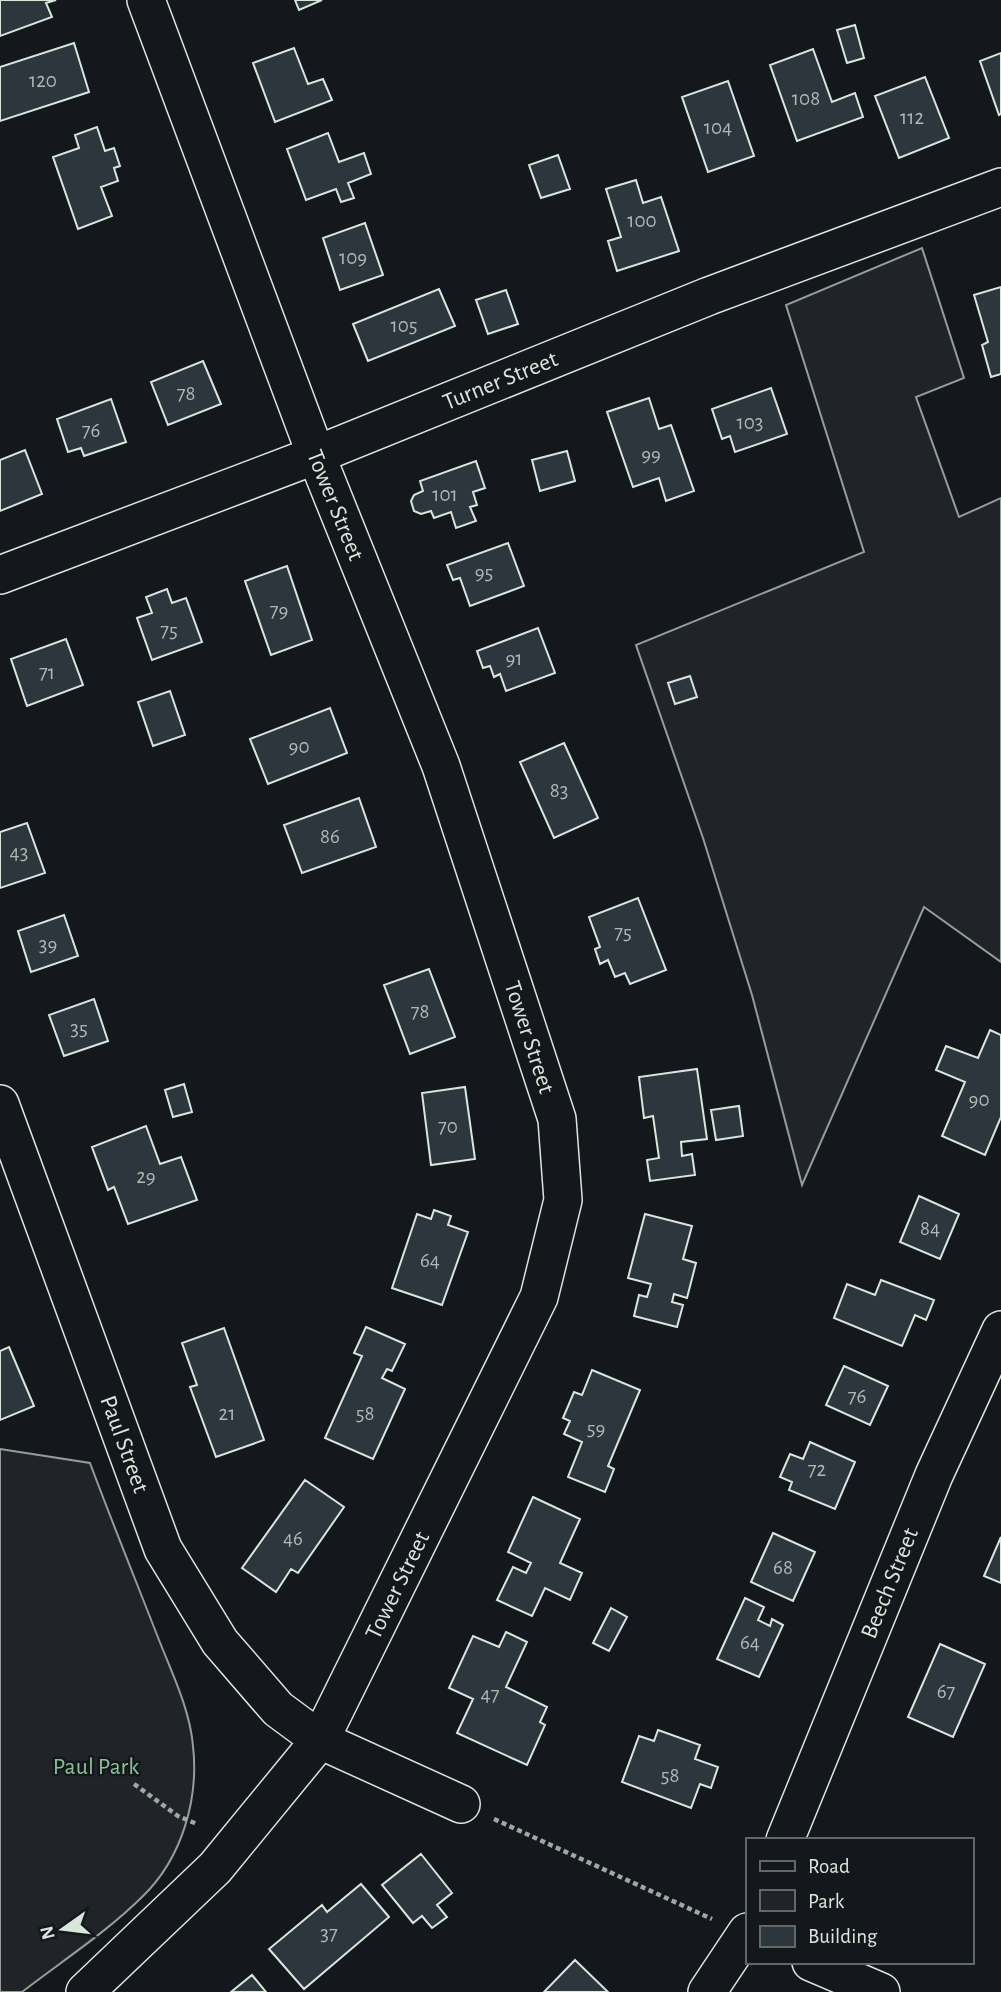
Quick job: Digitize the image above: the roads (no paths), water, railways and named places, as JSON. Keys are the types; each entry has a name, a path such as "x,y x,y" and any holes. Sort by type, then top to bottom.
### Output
{"street":[{"name":"Tower Street","path":"85,1992 215,1868 320,1740 539,1297 563,1200 557,1119 441,766 316,455 146,0"},
{"name":"Turner Street","path":"0,575 316,455 709,296 1001,187"},
{"name":"Paul Street","path":"0,1104 163,1549 220,1642 278,1709 320,1740 461,1804"},
{"name":"Beech Street","path":"786,1838 934,1475 1001,1330"},
{"path":"707,1992 746,1935"},
{"path":"816,1964 881,1992"}],"park label":[{"name":"Paul Park","path":"96,1766"}]}
